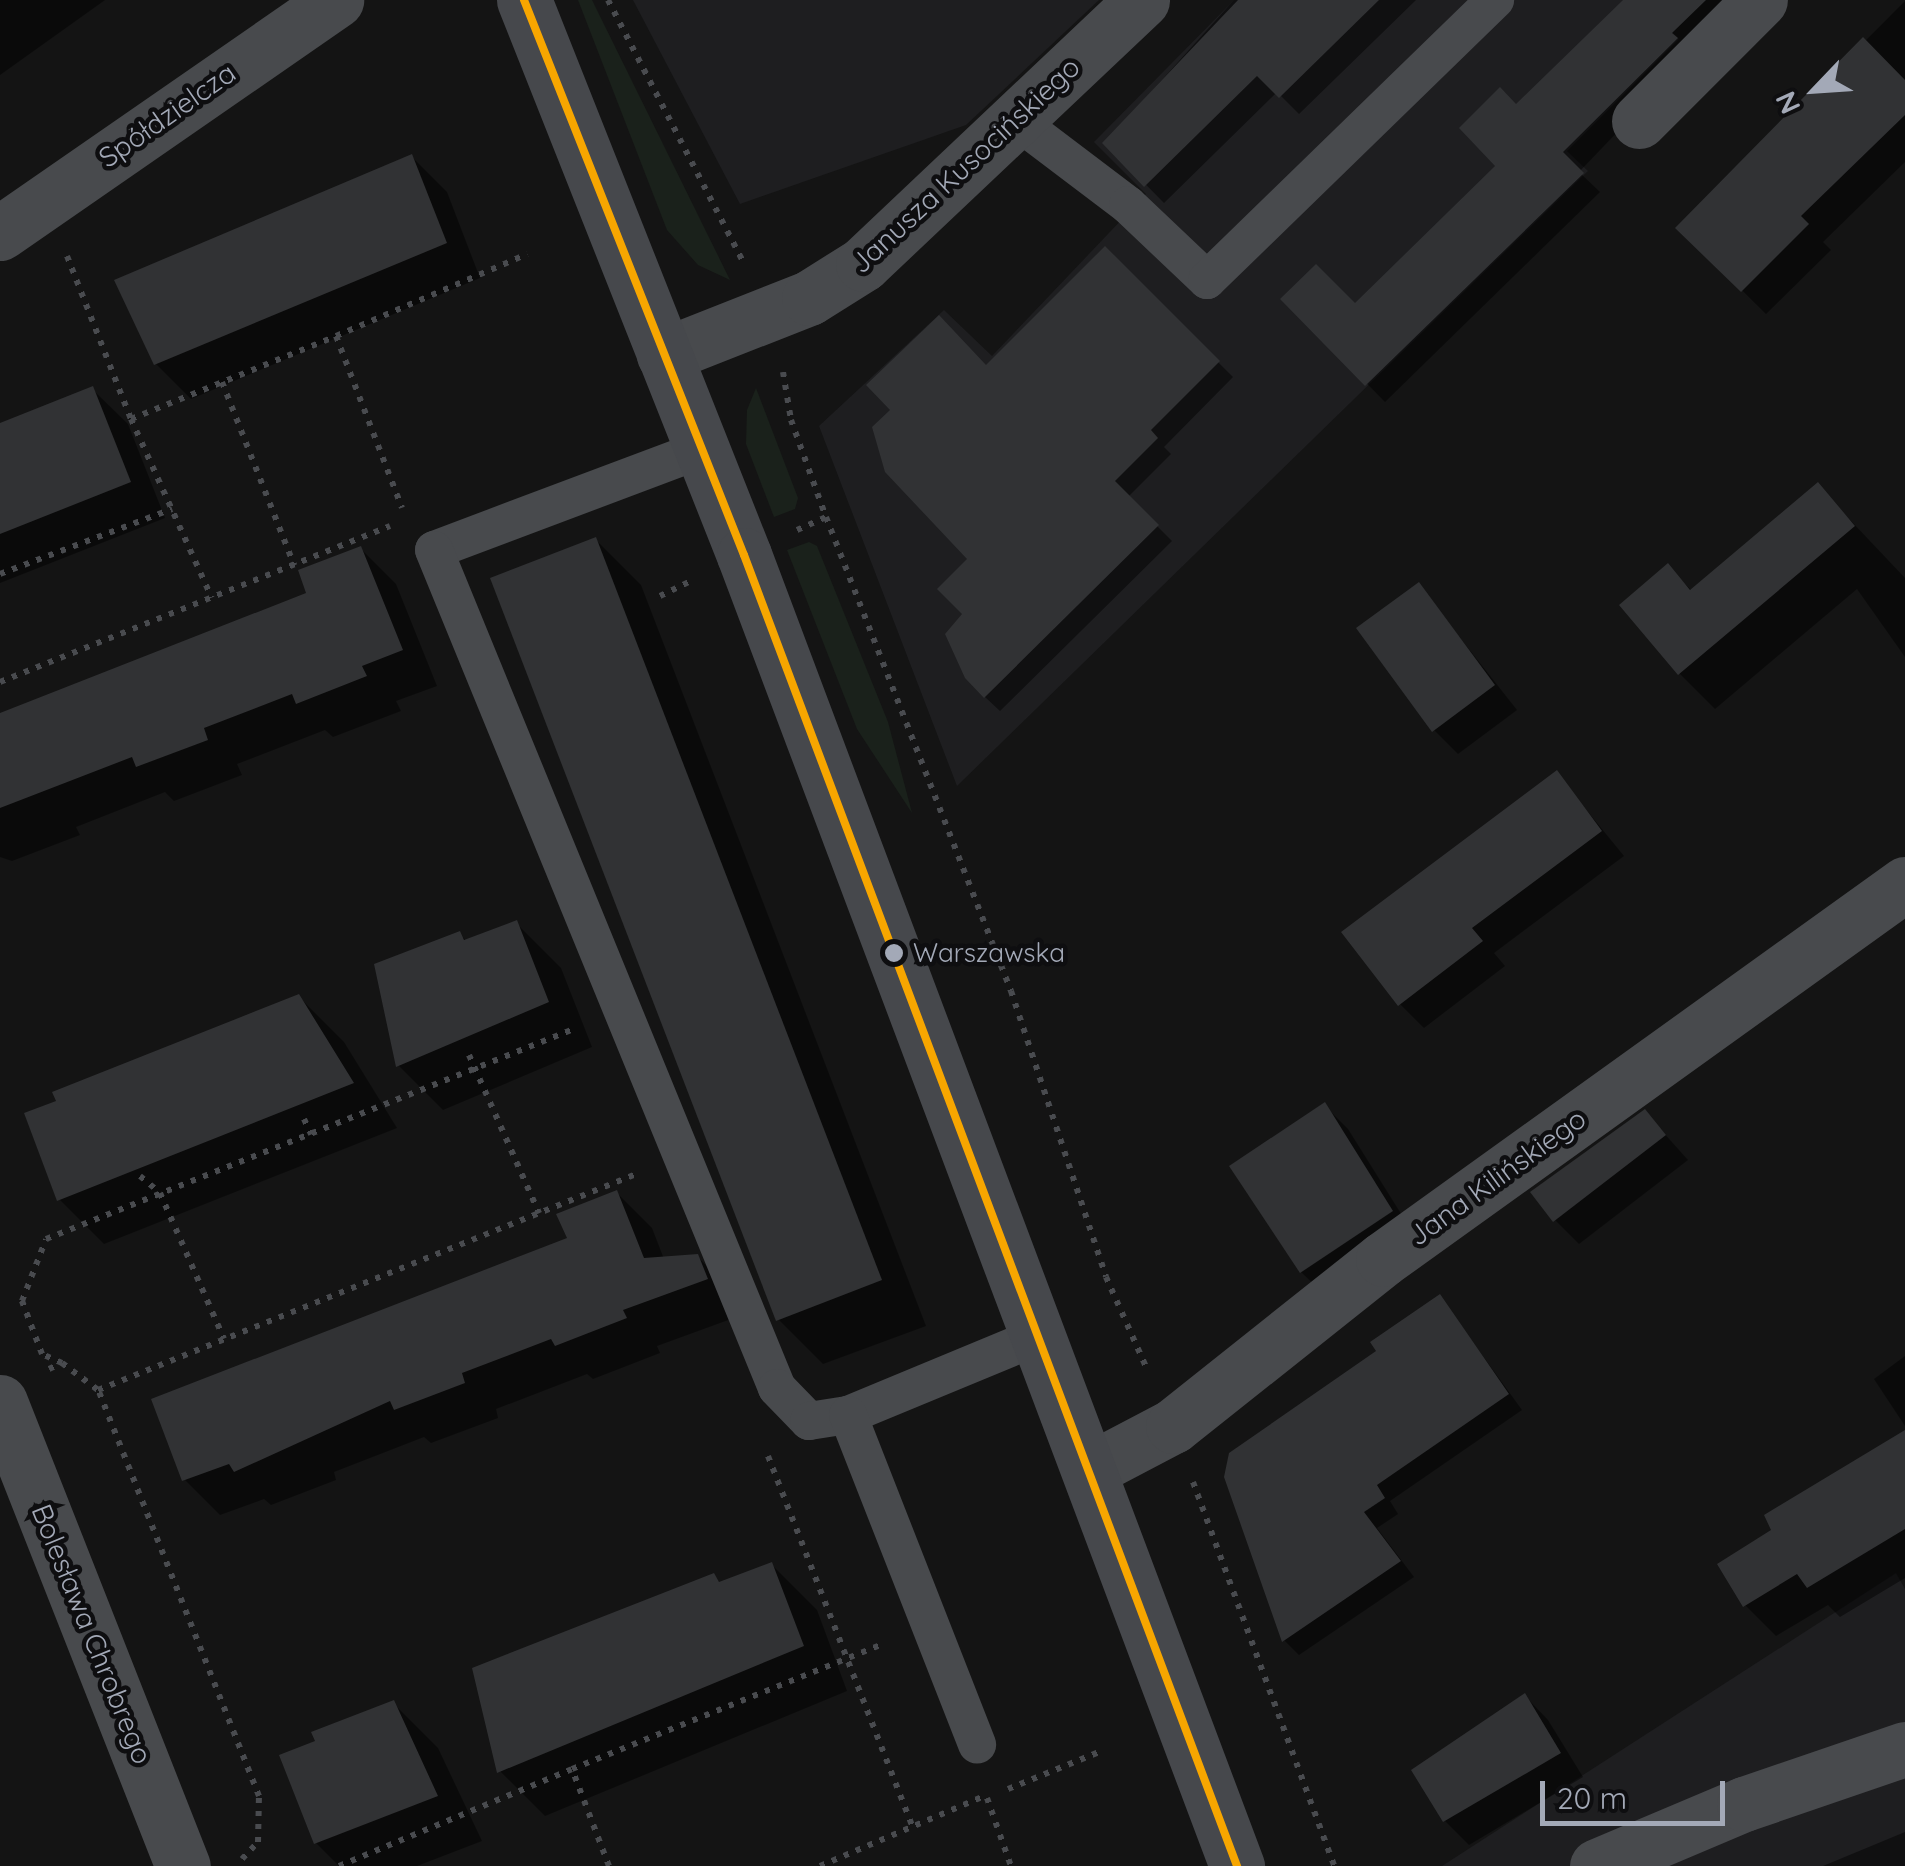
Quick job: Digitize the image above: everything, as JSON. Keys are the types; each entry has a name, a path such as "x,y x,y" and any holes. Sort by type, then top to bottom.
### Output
{"street":[{"name":"Spółdzielcza","path":"0,232 336,0"},
{"path":"524,0 1041,1335 1237,1866"},
{"name":"Janusza Kusocińskiego","path":"664,356 846,277 1142,0"},
{"path":"1639,121 1760,0"},
{"name":"Jana Kilińskiego","path":"1091,1469 1172,1426 1383,1259 1905,884"},
{"name":"Bolesława Chrobrego","path":"0,1402 183,1866"},
{"path":"1597,1866 1744,1804 1905,1749"}],"lane":[{"path":"1013,118 1128,205 1207,280 1495,0"},
{"path":"700,450 434,550 777,1388 809,1421 848,1415 1041,1335"},
{"path":"848,1415 978,1745"}],"path":[{"path":"608,0 746,267"},
{"path":"61,242 131,418 212,598"},
{"path":"131,418 527,254"},
{"path":"336,336 404,501 398,524 410,544 434,550"},
{"path":"782,365 791,420 826,517 1011,991 1106,1277 1172,1426 1334,1866"},
{"path":"222,382 294,565"},
{"path":"0,574 172,509"},
{"path":"0,682 398,524"},
{"path":"62,1363 42,1354 22,1301 46,1238 580,1026"},
{"path":"469,1055 539,1213"},
{"path":"304,1118 311,1134"},
{"path":"228,1866 250,1856 258,1842 259,1796 98,1390 654,1167"},
{"path":"140,1176 160,1194 224,1339"},
{"path":"339,1866 932,1623"},
{"path":"978,1745 984,1799 1011,1866"},
{"path":"820,1866 1099,1752"},
{"path":"572,1769 609,1866"}],"shaded area":[{"path":"578,0 592,0 730,280 698,265 667,230"},
{"path":"633,0 1099,0 966,125 740,204"},
{"path":"1234,0 1641,0 1679,39 1567,151 1588,171 957,786 819,426 944,310 992,356 1146,194 1094,142"},
{"path":"756,388 798,498 795,509 774,517 746,444 747,410"},
{"path":"809,542 817,546 888,722 912,813 857,729 787,550"},
{"path":"1896,1573 1905,1589 1905,1866 1442,1866"}],"building":[{"path":"1238,0 1379,0 1279,98 1257,76 1144,187 1102,143"},
{"path":"1623,0 1706,0 1672,33 1678,38 1563,152 1584,173 1365,386 1280,299 1316,264 1355,303 1495,166 1459,128 1500,87 1516,104"},
{"path":"1863,37 1905,80 1905,115 1801,216 1809,224 1741,292 1675,228"},
{"path":"412,154 447,243 154,365 114,280"},
{"path":"1105,246 1220,361 1151,430 1158,438 1115,481 1159,525 984,698 965,678 945,634 962,614 937,589 967,559 885,472 872,427 890,410 866,385 939,315 986,365"},
{"path":"93,386 131,482 0,534 0,423"},
{"path":"1818,482 1855,526 1678,675 1619,605 1668,563 1690,590"},
{"path":"596,537 882,1280 776,1321 490,578"},
{"path":"361,546 403,650 362,666 367,676 296,704 292,694 204,728 208,740 136,767 132,757 0,808 0,713 306,593 298,570"},
{"path":"1419,582 1495,685 1432,732 1356,628"},
{"path":"1557,770 1602,831 1472,928 1483,941 1398,1006 1341,932"},
{"path":"517,920 549,1002 396,1067 374,964 460,931 464,940"},
{"path":"299,994 354,1083 57,1201 24,1113 56,1101 52,1092"},
{"path":"1325,1102 1393,1211 1300,1273 1229,1166"},
{"path":"1645,1109 1666,1135 1553,1222 1530,1192"},
{"path":"617,1190 644,1258 698,1254 708,1279 623,1310 627,1318 555,1346 551,1339 462,1373 465,1383 394,1410 390,1401 234,1472 229,1464 182,1481 151,1399 567,1238 556,1214"},
{"path":"1440,1294 1509,1394 1377,1485 1385,1498 1364,1512 1401,1561 1282,1642 1224,1477 1229,1453 1376,1351 1370,1342"},
{"path":"1905,1430 1905,1529 1807,1588 1797,1574 1743,1607 1717,1564 1771,1530 1764,1515"},
{"path":"772,1562 804,1646 497,1773 472,1668 714,1573 719,1582"},
{"path":"1525,1693 1561,1753 1443,1822 1411,1770"},
{"path":"394,1700 438,1796 314,1844 279,1755 315,1741 311,1732"}],"transit line":[{"path":"524,0 744,555 1237,1866"}],"place":[{"name":"Warszawska","path":"894,953"}]}
